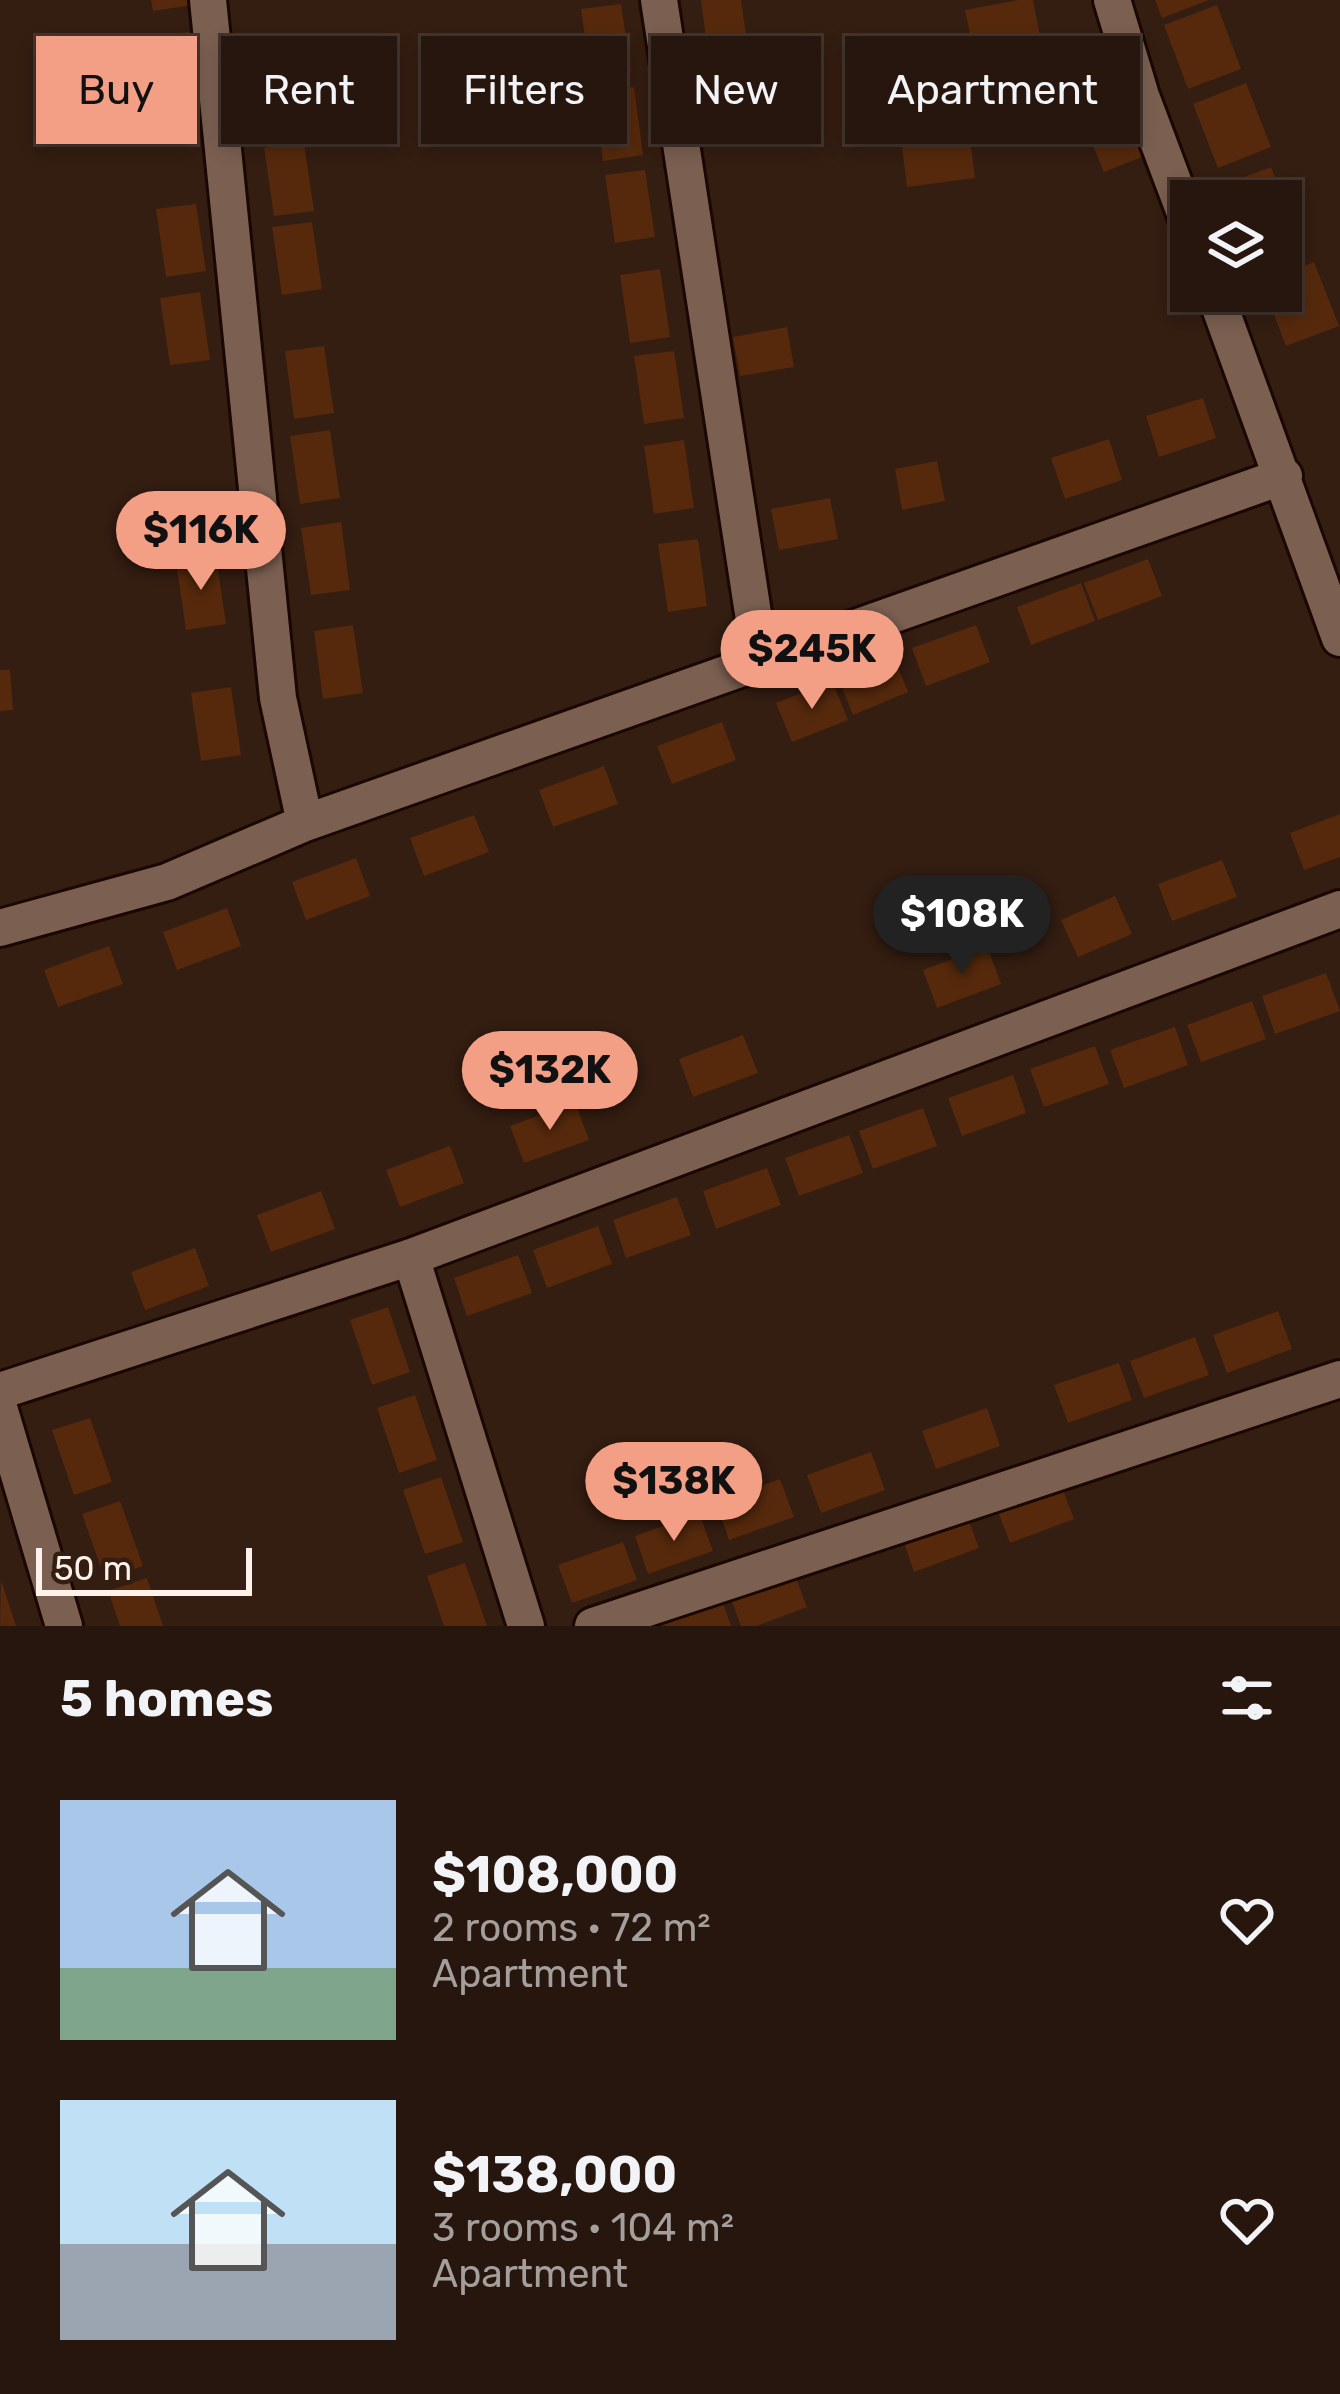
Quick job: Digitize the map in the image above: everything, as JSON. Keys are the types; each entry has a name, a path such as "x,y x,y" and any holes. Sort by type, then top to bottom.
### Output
{"street":[{"path":"208,0 278,698 305,823"},
{"path":"659,0 760,659"},
{"path":"1112,0 1173,180"},
{"path":"1222,312 1340,638"},
{"path":"0,928 167,882 305,823 1284,476"},
{"path":"0,1391 411,1257 1340,909"},
{"path":"411,1257 526,1626"},
{"path":"593,1626 1340,1379"},
{"path":"0,1411 64,1626"}],"building":[{"path":"151,0 192,0 193,5 153,11"},
{"path":"701,0 741,0 746,36 706,36"},
{"path":"1033,0 1040,36 970,36 965,10"},
{"path":"1155,0 1209,0 1162,18"},
{"path":"621,4 626,36 585,36 581,9"},
{"path":"1217,5 1241,69 1188,89 1164,25"},
{"path":"1246,83 1271,147 1218,168 1193,104"},
{"path":"634,87 643,155 603,161 601,144 627,144 627,88"},
{"path":"304,144 314,211 274,216 264,148"},
{"path":"971,144 975,178 907,187 902,147"},
{"path":"1092,144 1136,144 1142,157 1104,172"},
{"path":"1271,167 1276,180 1237,180"},
{"path":"645,170 655,237 615,243 605,175"},
{"path":"196,204 206,271 166,277 156,209"},
{"path":"312,222 322,289 282,295 272,227"},
{"path":"1314,262 1339,326 1286,346 1273,312 1302,312 1302,267"},
{"path":"660,269 670,337 630,343 620,275"},
{"path":"200,292 210,360 170,365 160,298"},
{"path":"787,327 794,367 740,376 733,337"},
{"path":"324,346 334,413 294,419 285,351"},
{"path":"674,351 684,418 644,424 634,356"},
{"path":"1203,398 1216,438 1159,457 1146,416"},
{"path":"330,430 340,498 300,504 290,436"},
{"path":"1109,439 1122,480 1065,499 1051,458"},
{"path":"684,440 694,508 654,514 644,446"},
{"path":"937,461 945,501 902,510 895,469"},
{"path":"830,498 838,539 779,550 771,509"},
{"path":"341,522 350,590 311,595 301,528"},
{"path":"698,539 707,606 668,612 658,544"},
{"path":"216,556 226,624 186,630 176,562"},
{"path":"1148,559 1162,596 1098,620 1084,583"},
{"path":"1081,583 1095,621 1031,645 1017,607"},
{"path":"353,625 363,693 323,699 314,631"},
{"path":"976,625 990,662 926,686 912,648"},
{"path":"892,653 908,692 853,715 837,675"},
{"path":"0,670 10,670 13,710 0,711"},
{"path":"832,681 848,720 792,742 776,703"},
{"path":"231,687 241,755 201,761 191,693"},
{"path":"722,722 736,760 672,784 657,746"},
{"path":"604,766 618,804 553,827 539,790"},
{"path":"1340,814 1340,857 1304,870 1290,833"},
{"path":"474,815 489,852 424,876 410,838"},
{"path":"356,858 370,896 306,920 292,882"},
{"path":"1222,860 1237,897 1172,921 1158,884"},
{"path":"1115,896 1132,934 1078,957 1061,920"},
{"path":"227,908 241,946 177,970 163,932"},
{"path":"109,946 123,984 58,1007 44,970"},
{"path":"987,946 1001,984 937,1008 923,970"},
{"path":"1326,973 1340,1011 1275,1034 1262,996"},
{"path":"1252,1001 1266,1039 1201,1062 1187,1025"},
{"path":"1175,1027 1188,1065 1124,1088 1110,1050"},
{"path":"743,1035 758,1073 693,1097 679,1059"},
{"path":"1095,1046 1109,1084 1044,1107 1030,1069"},
{"path":"1013,1075 1026,1113 962,1136 948,1098"},
{"path":"575,1102 589,1140 524,1163 510,1126"},
{"path":"923,1108 937,1146 873,1169 859,1131"},
{"path":"849,1135 863,1173 799,1196 785,1158"},
{"path":"450,1146 464,1183 400,1207 386,1170"},
{"path":"767,1168 781,1205 716,1229 703,1191"},
{"path":"321,1191 335,1229 271,1252 257,1215"},
{"path":"677,1197 691,1235 626,1258 613,1220"},
{"path":"598,1226 612,1264 547,1288 533,1250"},
{"path":"195,1248 209,1286 145,1310 131,1272"},
{"path":"518,1255 532,1293 467,1316 454,1278"},
{"path":"388,1307 410,1372 372,1385 350,1320"},
{"path":"1278,1311 1292,1349 1227,1373 1213,1335"},
{"path":"1195,1337 1209,1375 1144,1398 1130,1361"},
{"path":"1119,1363 1132,1400 1068,1423 1054,1385"},
{"path":"415,1395 437,1460 399,1473 377,1408"},
{"path":"987,1408 1000,1446 936,1469 922,1431"},
{"path":"90,1418 112,1482 74,1495 52,1430"},
{"path":"871,1452 885,1490 821,1513 807,1475"},
{"path":"441,1477 463,1542 425,1554 403,1490"},
{"path":"780,1479 794,1517 729,1540 716,1502"},
{"path":"1060,1482 1074,1519 1010,1543 996,1506"},
{"path":"120,1501 143,1566 105,1579 82,1514"},
{"path":"965,1511 979,1548 914,1572 901,1534"},
{"path":"699,1513 713,1551 648,1574 635,1536"},
{"path":"623,1542 637,1580 572,1603 558,1565"},
{"path":"465,1563 487,1626 444,1626 427,1576"},
{"path":"793,1570 807,1607 757,1626 741,1626 729,1594"},
{"path":"147,1578 163,1626 120,1626 108,1591"},
{"path":"1,1580 16,1626 0,1626"},
{"path":"721,1597 731,1626 658,1626 656,1621"}]}
